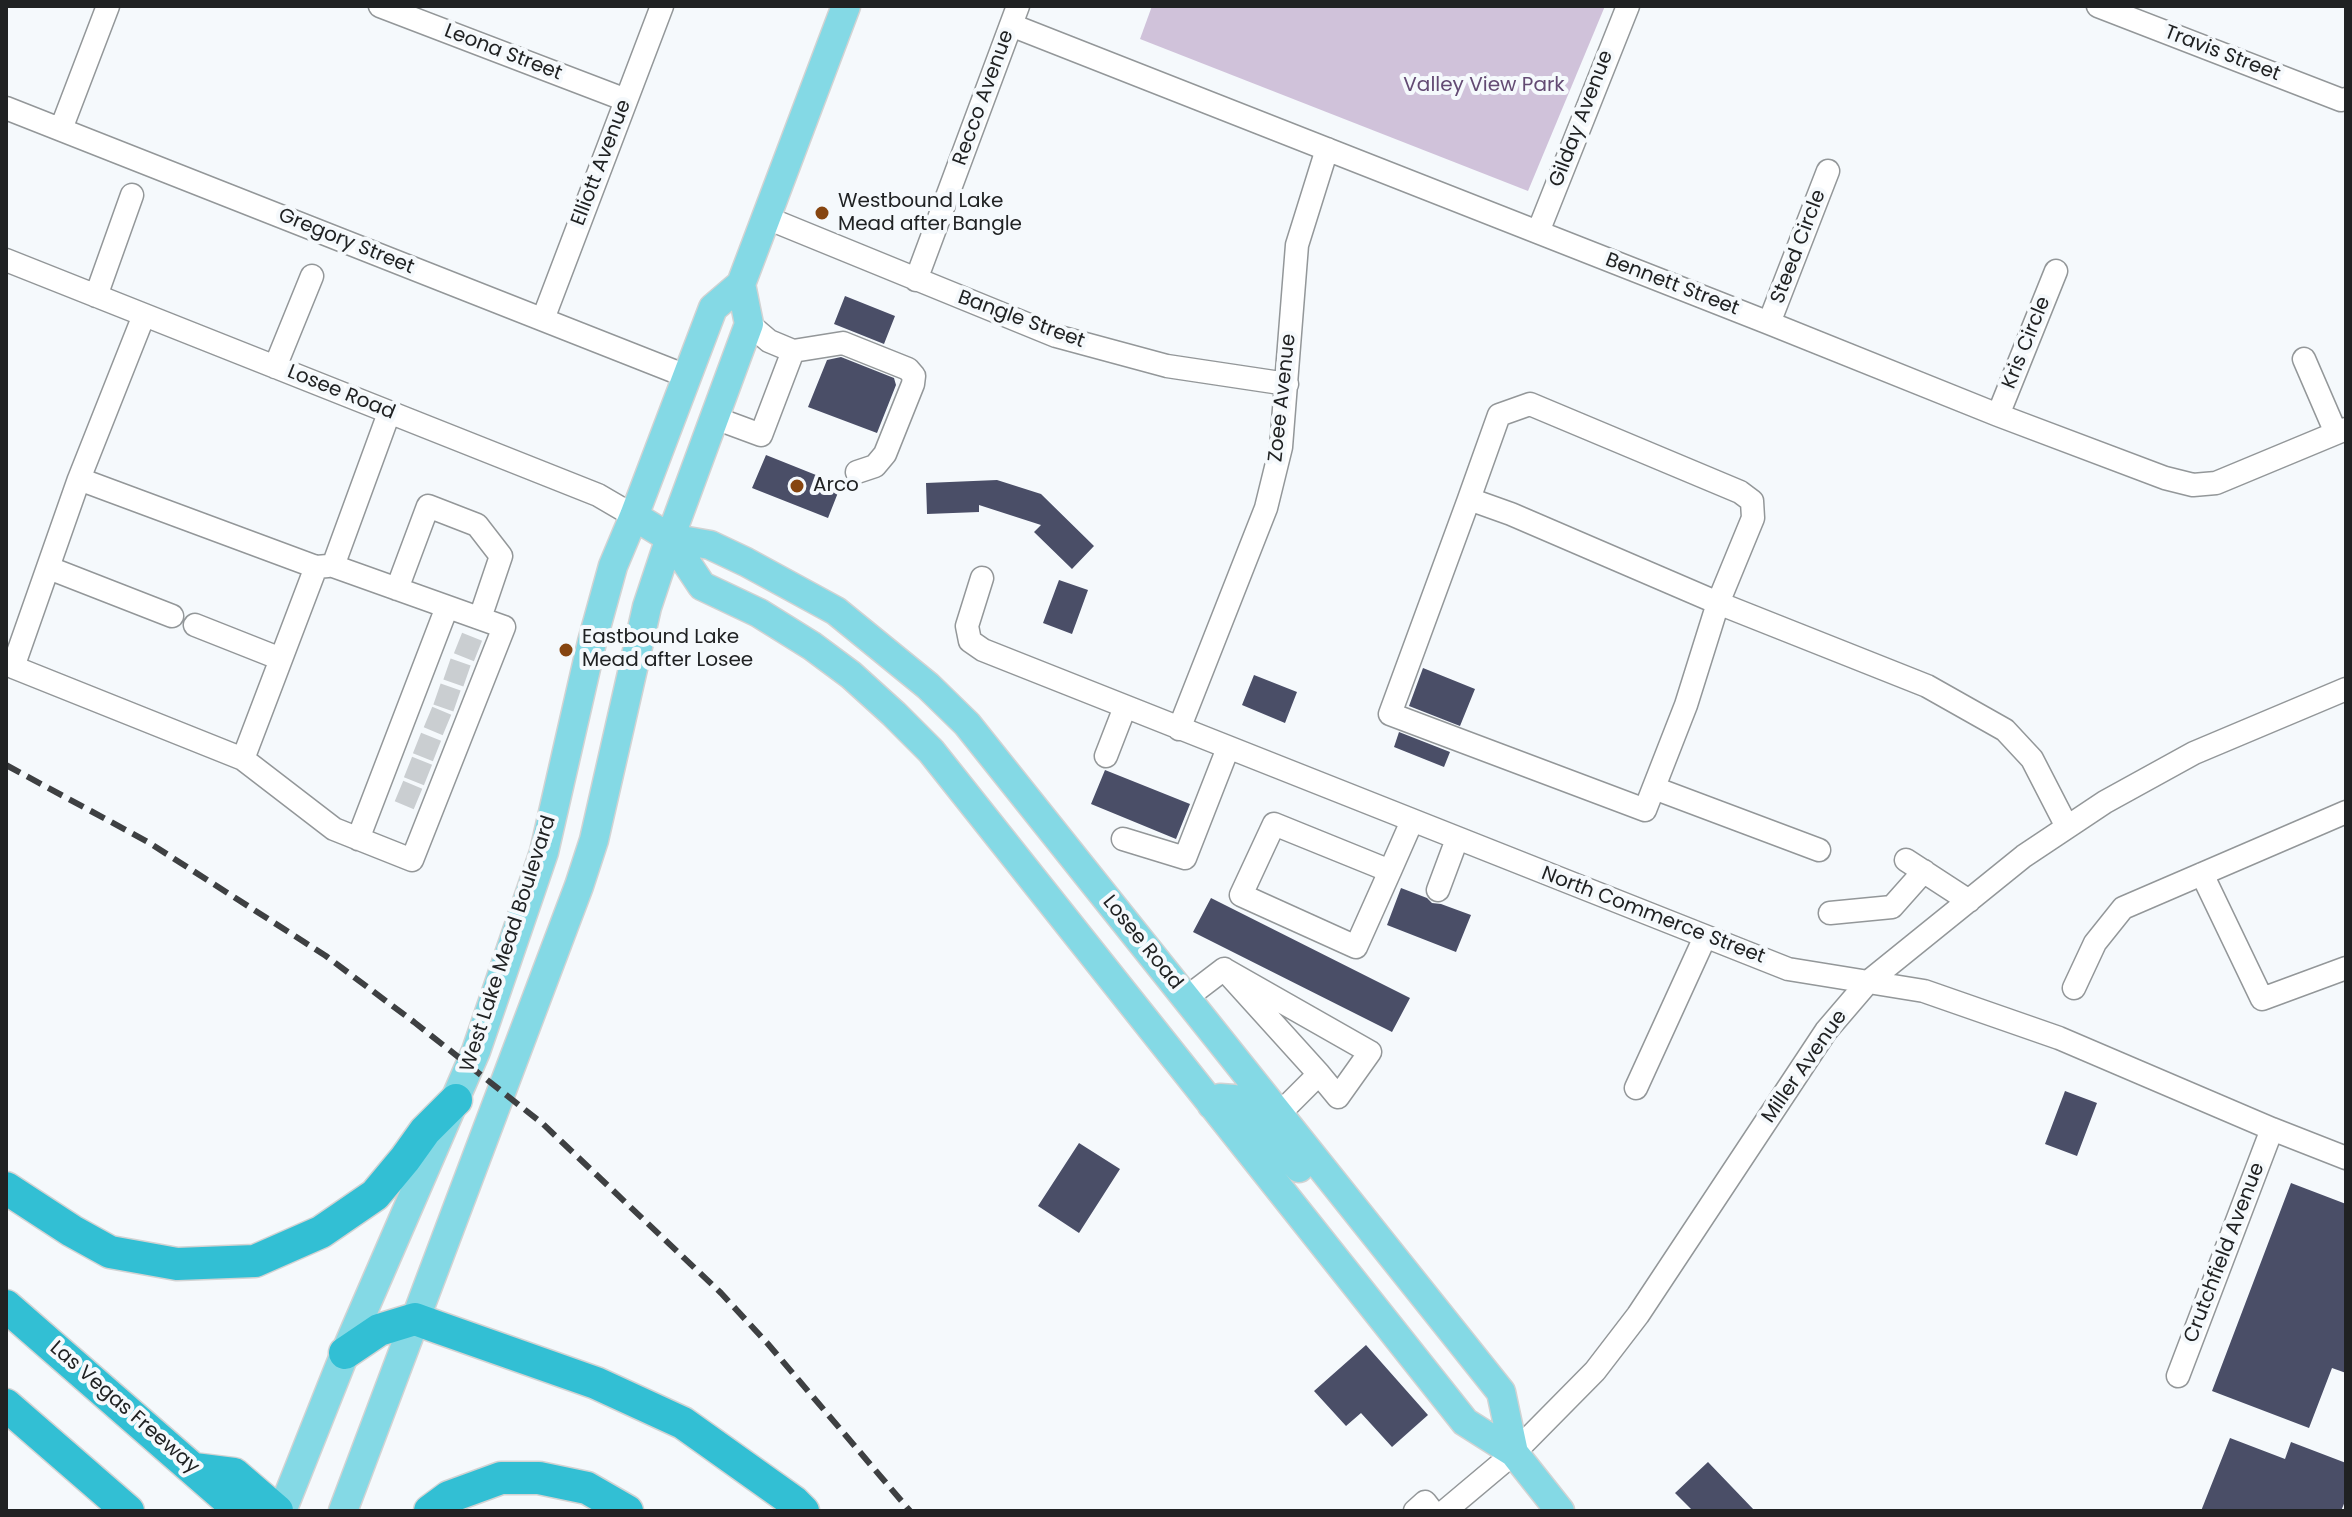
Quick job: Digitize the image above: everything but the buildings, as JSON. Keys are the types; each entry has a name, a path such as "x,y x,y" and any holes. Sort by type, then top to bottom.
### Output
{"highway":[{"path":"6,1188 110,1252 177,1264 255,1261 321,1232 375,1195 425,1131 456,1100"},
{"name":"Las Vegas Freeway","path":"6,1306 194,1469 233,1494 279,1511"},
{"path":"345,1353 379,1330 415,1319 596,1383 683,1423 803,1511"},
{"path":"6,1405 128,1511"},
{"path":"430,1511 449,1497 501,1478 539,1478 587,1488 627,1511"}],"main road":[{"name":"West Lake Mead Boulevard","path":"279,1511 476,1051 544,852 609,581 713,308 741,284 846,6"},
{"path":"741,284 749,324"},
{"name":"West Lake Mead Boulevard","path":"343,1511 579,886 594,840 647,607 749,324"},
{"name":"Losee Road","path":"634,516 670,538 710,545 836,611 928,686 967,724 1501,1392 1514,1453"},
{"name":"Losee Road","path":"670,538 702,586 759,613 812,646 862,684 931,751 1465,1422 1514,1453 1560,1511"},
{"path":"1212,1105 1220,1098 1234,1099 1244,1105 1307,1178 1334,1184"}],"street":[{"path":"61,129 108,6"},
{"name":"Leona Street","path":"382,6 626,100"},
{"name":"Elliott Avenue","path":"543,319 662,6"},
{"name":"Gilday Avenue","path":"1538,232 1628,6"},
{"name":"Travis Street","path":"2098,6 2341,100 2346,99"},
{"name":"Bennett Street","path":"1015,16 1327,149 2165,478 2193,485 2216,483 2341,431"},
{"name":"Recco Avenue","path":"916,280 1015,16"},
{"name":"Gregory Street","path":"6,108 686,376"},
{"name":"Zoee Avenue","path":"1179,729 1266,508 1281,447 1297,245 1327,149"},
{"name":"Steed Circle","path":"1769,323 1828,171"},
{"path":"96,296 132,195"},
{"name":"Bangle Street","path":"767,218 1056,336 1167,366 1287,384"},
{"name":"Losee Road","path":"6,260 598,495 634,516"},
{"name":"Kris Circle","path":"1998,415 2056,271"},
{"path":"275,367 312,276"},
{"path":"79,479 504,627 466,647 426,747 408,794 412,860 334,829 243,759 13,667 79,479 144,315"},
{"path":"749,324 769,341 793,351 843,343 908,369 914,376 885,454 875,466 857,472"},
{"path":"715,418 761,435 793,351"},
{"path":"2304,359 2341,431"},
{"path":"1530,404 1740,492 1752,501 1753,518 1718,603 1686,705 1645,810 1390,714 1499,415 1530,404"},
{"path":"243,759 281,659 325,566 389,413"},
{"path":"1469,499 1927,686 2005,730 2032,759 2067,827"},
{"path":"397,589 428,506 477,525 501,556 480,618"},
{"path":"49,568 172,616"},
{"name":"North Commerce Street","path":"982,578 967,626 970,641 983,650 1788,969 1924,991 2059,1038 2346,1158"},
{"path":"358,839 408,794 466,647 447,607"},
{"path":"195,625 281,659"},
{"name":"Miller Avenue","path":"1445,1511 1514,1453 1595,1371 1638,1315 1826,1031 1868,982 2024,856 2105,802 2194,753 2346,689"},
{"path":"1106,756 1125,707"},
{"path":"1123,839 1185,858 1228,748"},
{"path":"1654,788 1819,850"},
{"path":"2074,988 2095,943 2123,908 2346,812"},
{"path":"1390,871 1274,824 1241,895 1356,947 1390,871 1412,821"},
{"path":"1438,890 1457,839"},
{"path":"1830,913 1892,907 1915,866 1969,901"},
{"path":"2202,874 2262,999 2346,968"},
{"path":"1636,1088 1705,937"},
{"path":"1186,998 1224,969"},
{"path":"1224,969 1370,1052 1338,1097 1319,1074 1224,969"},
{"path":"1279,1114 1319,1074"},
{"name":"Crutchfield Avenue","path":"2178,1376 2272,1129"},
{"path":"1415,1511 1425,1502 1432,1511"}],"green space":[{"name":"Valley View Park","path":"1152,6 1605,6 1528,191 1140,39"}],"tunnel":[{"path":"458,643 478,651"},
{"path":"447,669 467,676"},
{"path":"437,694 457,701"},
{"path":"428,717 447,725"},
{"path":"417,743 437,751"},
{"path":"408,767 428,775"},
{"path":"399,791 418,799"}],"railway":[{"path":"6,765 148,842 326,956 543,1124 721,1293 910,1511"}],"place":[{"name":"Westbound Lake Mead after Bangle","path":"822,213"},
{"name":"Arco","path":"797,486"},
{"name":"Eastbound Lake Mead after Losee","path":"566,650"}]}
